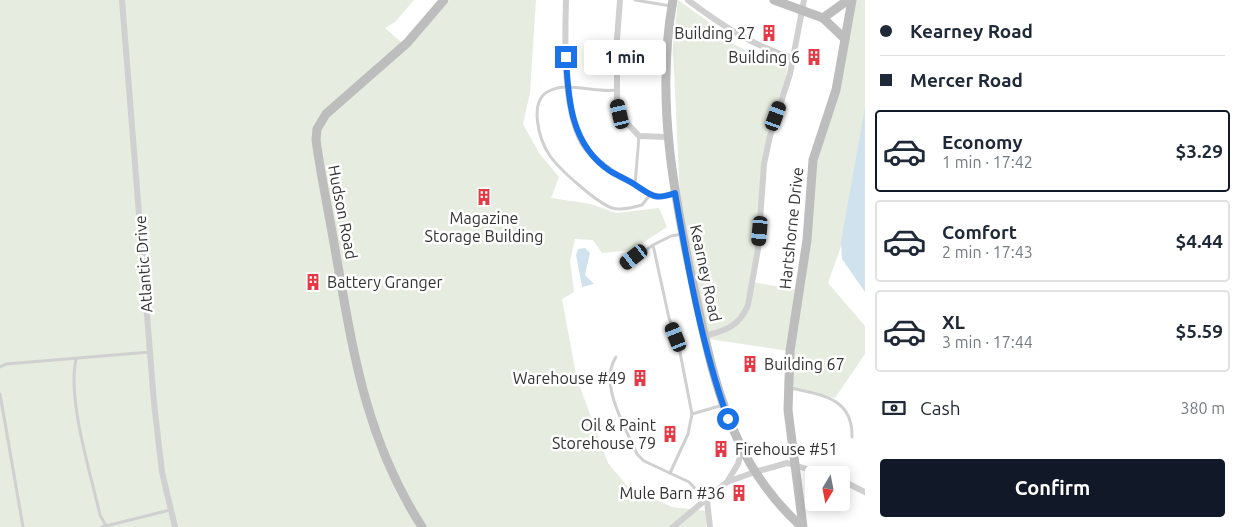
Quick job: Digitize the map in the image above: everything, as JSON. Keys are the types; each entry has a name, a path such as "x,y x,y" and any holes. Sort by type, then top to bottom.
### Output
{"street":[{"name":"Atlantic Drive","path":"122,0 158,444 175,527"},
{"name":"Hudson Road","path":"422,527 392,475 379,444 364,398 347,318 316,140 317,128 326,114 407,43 444,0"},
{"path":"566,0 568,85 573,116 584,145 609,170 635,185 649,196 663,197 675,193"},
{"path":"620,0 617,39 617,90 620,114 639,136 668,137"},
{"path":"688,0 740,37 760,47 793,58"},
{"path":"774,0 802,12 823,18 845,39"},
{"path":"704,336 734,326 744,314 748,305 758,249 764,164 775,120 789,80 804,0"},
{"path":"823,18 848,0"},
{"name":"Hartshorne Drive","path":"803,527 787,387 790,351 807,240 813,160 836,90 852,0"},
{"name":"Kearney Road","path":"673,3 668,52 668,137 682,234 704,336 723,404 742,449 755,472 790,517 803,527"},
{"path":"673,527 707,501 727,482 738,464 742,449"},
{"path":"727,482 782,464 795,464 805,467"},
{"path":"850,484 865,492"},
{"path":"707,501 710,527"}],"lane":[{"path":"635,0 673,3"},
{"path":"617,90 601,92 568,85 548,91 538,102 536,112 549,154 580,184 611,207 626,208 642,205 649,196"},
{"path":"635,185 639,136"},
{"path":"624,266 653,244 671,236 682,234"},
{"path":"653,244 669,318 676,337 692,414 688,434 670,473"},
{"path":"0,367 6,364 76,360 150,352"},
{"path":"616,357 610,370 612,391 637,454 644,461 693,485 707,501"},
{"path":"76,360 73,371 78,422 104,526 170,510"},
{"path":"787,387 835,400 851,419 852,438"},
{"path":"0,394 23,527"},
{"path":"692,414 723,404"}],"shaded area":[{"path":"0,0 414,0 395,22 385,28 408,48 450,0 536,0 530,93 523,124 539,153 559,177 551,198 591,204 616,213 659,208 667,227 632,250 602,253 593,240 575,239 570,261 574,292 562,299 577,379 608,463 628,487 672,507 707,511 706,527 0,527"},
{"path":"678,0 713,25 710,29 729,42 770,62 777,58 788,62 786,77 764,158 752,282 799,290 811,174 838,87 852,0 865,0 865,138 850,221 828,283 865,326 865,354 835,398 784,386 788,351 709,339 680,199 673,47"}],"water":[{"path":"865,107 865,292 842,259 841,242"},
{"path":"585,248 590,253 585,275 594,284 582,287 576,255 578,249"}],"place":[{"name":"Building 27","path":"769,33"},
{"name":"Building 6","path":"814,57"},
{"name":"Magazine Storage Building","path":"484,197"},
{"name":"Battery Granger","path":"313,282"},
{"name":"Building 67","path":"750,364"},
{"name":"Warehouse #49","path":"640,378"},
{"name":"Oil & Paint Storehouse 79","path":"670,434"},
{"name":"Firehouse #51","path":"721,449"},
{"name":"Mule Barn #36","path":"739,493"}],"route":[{"path":"566,57 571,109 577,131 589,152 609,170 635,185 649,196 663,197 675,193 704,336 715,380 728,419"}]}
